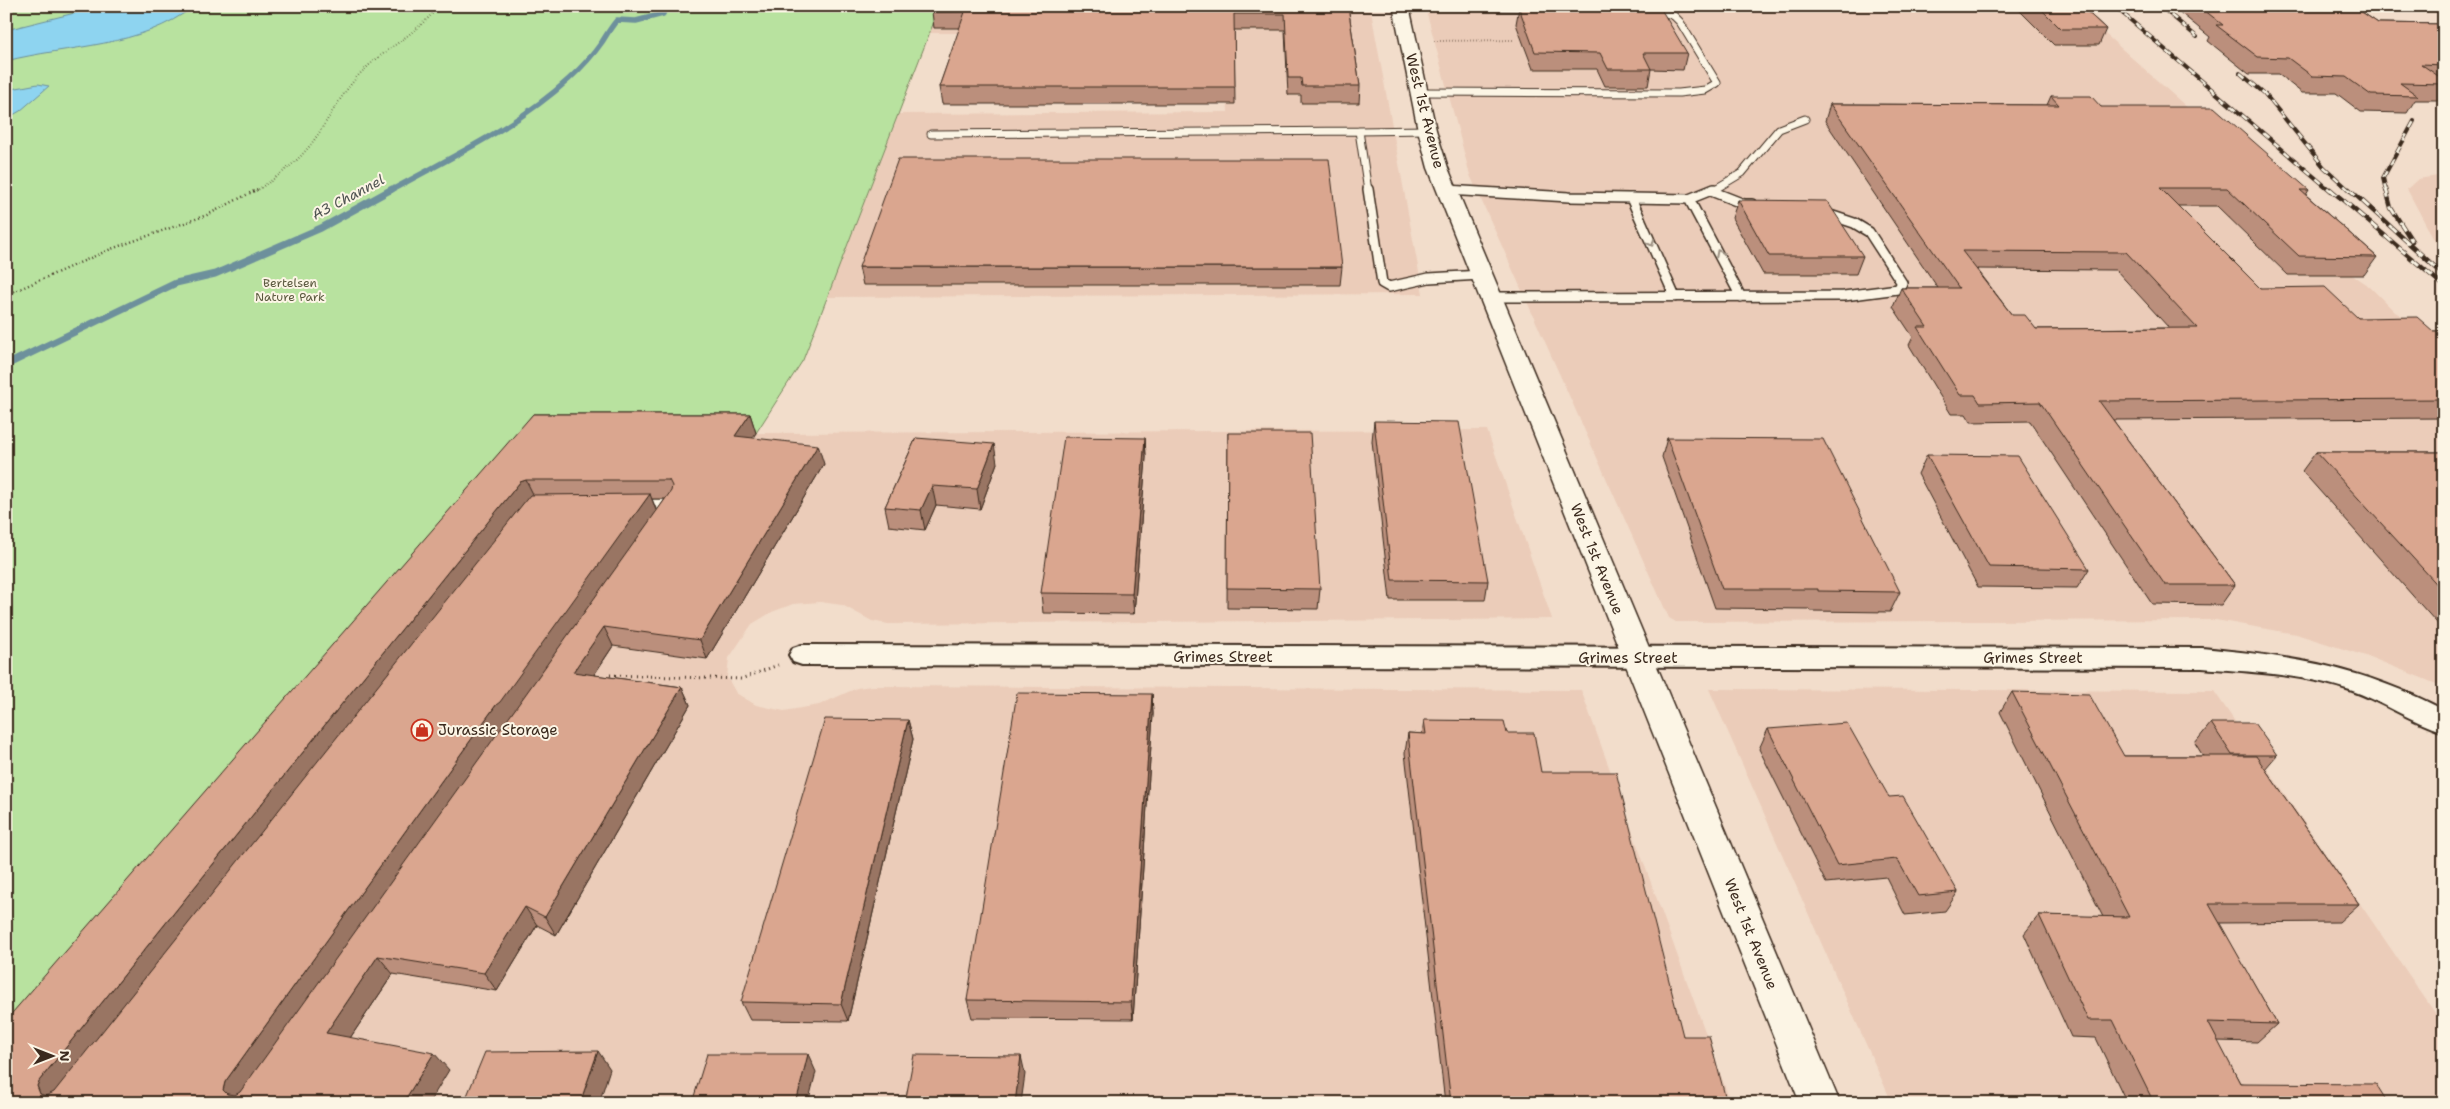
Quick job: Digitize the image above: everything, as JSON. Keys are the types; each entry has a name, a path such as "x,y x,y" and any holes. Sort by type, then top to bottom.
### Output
{"street":[{"name":"West 1st Avenue","path":"1402,6 1427,130 1446,190 1820,1103"},
{"name":"Grimes Street","path":"802,655 2202,658 2266,664 2332,675 2400,699 2444,722"}],"lane":[{"path":"1419,92 1679,93 1714,87 1717,83 1680,22 1674,16 1655,9 1442,6"},
{"path":"1446,190 1569,197 1689,199 1711,191 1742,173 1779,129 1804,119"},
{"path":"931,134 1427,130"},
{"path":"1359,131 1382,283 1389,287 1430,278 1481,275"},
{"path":"1711,191 1744,204 1762,204"},
{"path":"1631,198 1675,297"},
{"path":"1689,199 1695,207 1741,297"},
{"path":"1490,297 1844,296 1898,289 1902,283 1869,232 1854,223 1817,211"},
{"path":"623,505 672,505 660,521"}],"path":[{"path":"6,295 109,250 201,219 236,203 262,187 310,148 333,108 355,78 369,65 422,26 439,6"},
{"path":"1434,40 1515,40"},
{"path":"610,675 741,679 802,655"}],"shaded area":[{"path":"940,6 1370,6 1423,294 827,297 898,114 1228,112 1224,33 930,33"},
{"path":"1425,6 2074,6 2200,119 2346,271 2370,287 2395,312 2430,333 2444,345 2444,687 2372,658 2296,634 2216,620 1676,622 1669,618 1470,175"},
{"path":"2444,175 2444,247 2433,238 2407,189 2418,179"},
{"path":"1487,430 1552,619 888,624 872,621 842,605 820,602 793,604 772,612 752,624 729,658 727,677 736,693 756,705 784,711 819,705 857,688 872,686 1581,690 1731,1103 307,1103 756,433"},
{"path":"1709,689 2214,691 2444,1026 2444,1103 1892,1103"}],"green space":[{"name":"Bertelsen Nature Park","path":"6,6 940,6 803,360 756,433 542,432 6,1028"}],"water":[{"path":"103,6 194,6 173,20 128,38 6,61 6,30"},
{"path":"38,84 49,86 20,111 6,119 6,90"}],"building":[{"path":"934,6 1348,6 1360,86 1302,86 1301,78 1288,78 1285,14 1234,14 1235,87 939,87 965,12 932,12"},
{"path":"2038,6 2081,6 2106,29 2061,29"},
{"path":"2199,6 2353,6 2378,23 2444,24 2444,65 2421,64 2444,80 2444,84 2400,83 2418,96 2371,95 2346,77 2312,76 2288,58 2258,57 2216,25 2223,25"},
{"path":"1519,8 1661,9 1687,53 1643,53 1651,69 1608,69 1600,53 1535,52"},
{"path":"2051,96 2091,96 2101,107 2214,107 2309,190 2300,190 2377,257 2299,256 2227,188 2160,188 2260,288 2325,287 2358,318 2417,317 2433,331 2444,331 2444,399 2099,401 2235,585 2165,585 2040,402 1980,403 1975,395 1960,395 1917,327 1927,327 1901,288 1959,288 1830,104 2059,105","holes":["1962,251 2126,252 2197,328 2036,329 2025,315 2012,315"]},
{"path":"898,159 1329,159 1342,267 859,267"},
{"path":"1738,200 1827,201 1863,256 1769,256"},
{"name":"Jurassic Storage","path":"533,414 750,414 735,436 818,445 700,640 604,627 573,672 682,687 545,917 525,907 484,973 378,956 326,1033 434,1053 403,1103 6,1103 6,1020","holes":["526,480 669,480 672,486 671,491 240,1092 235,1095 227,1094 223,1090 225,1082 650,494 530,495 54,1092 46,1096 40,1094 37,1086 39,1081 520,482"]},
{"path":"1374,421 1459,422 1488,581 1392,580"},
{"path":"1228,433 1310,433 1320,589 1227,588"},
{"path":"1064,437 1145,438 1132,594 1041,593"},
{"path":"916,438 994,444 977,489 932,486 921,510 885,507"},
{"path":"1667,438 1823,439 1900,592 1818,591 1818,589 1722,589"},
{"path":"2316,452 2444,452 2444,592"},
{"path":"1927,455 2018,456 2089,569 1989,567"},
{"path":"2012,692 2089,694 2124,756 2256,756 2359,904 2209,904 2277,1024 2208,1022 2240,1083 2376,1084 2388,1103 2154,1103 2113,1020 2088,1020 2039,915 2129,917"},
{"path":"1017,693 1152,694 1131,1002 967,1000"},
{"path":"825,719 908,720 841,1004 741,1002"},
{"path":"1424,720 1504,721 1507,733 1534,733 1541,772 1616,772 1683,1036 1709,1036 1727,1103 1451,1103 1408,733 1426,734"},
{"path":"1847,723 1889,797 1903,796 1958,892 1918,896 1897,859 1837,865 1768,729"},
{"path":"2211,723 2254,723 2277,755 2232,755"},
{"path":"598,1051 580,1103 464,1103 485,1052"},
{"path":"707,1054 808,1054 796,1103 692,1103"},
{"path":"914,1055 1021,1056 1015,1103 905,1103"}],"waterway":[{"name":"A3 Channel","path":"390,191 506,127 528,112 569,79 586,62 617,20 636,21 663,14 665,6"},
{"name":"A3 Channel","path":"6,365 176,283 215,274 321,228 392,189"}],"railway":[{"path":"2114,6 2331,191"},
{"path":"2160,6 2197,37"},
{"path":"2240,73 2264,93 2324,167 2350,191"},
{"path":"2386,191 2383,178 2414,121"},
{"path":"2330,189 2444,286"},
{"path":"2349,189 2444,275"},
{"path":"2386,189 2391,208 2412,241"}],"place":[{"name":"Jurassic Storage","path":"422,730"}]}
